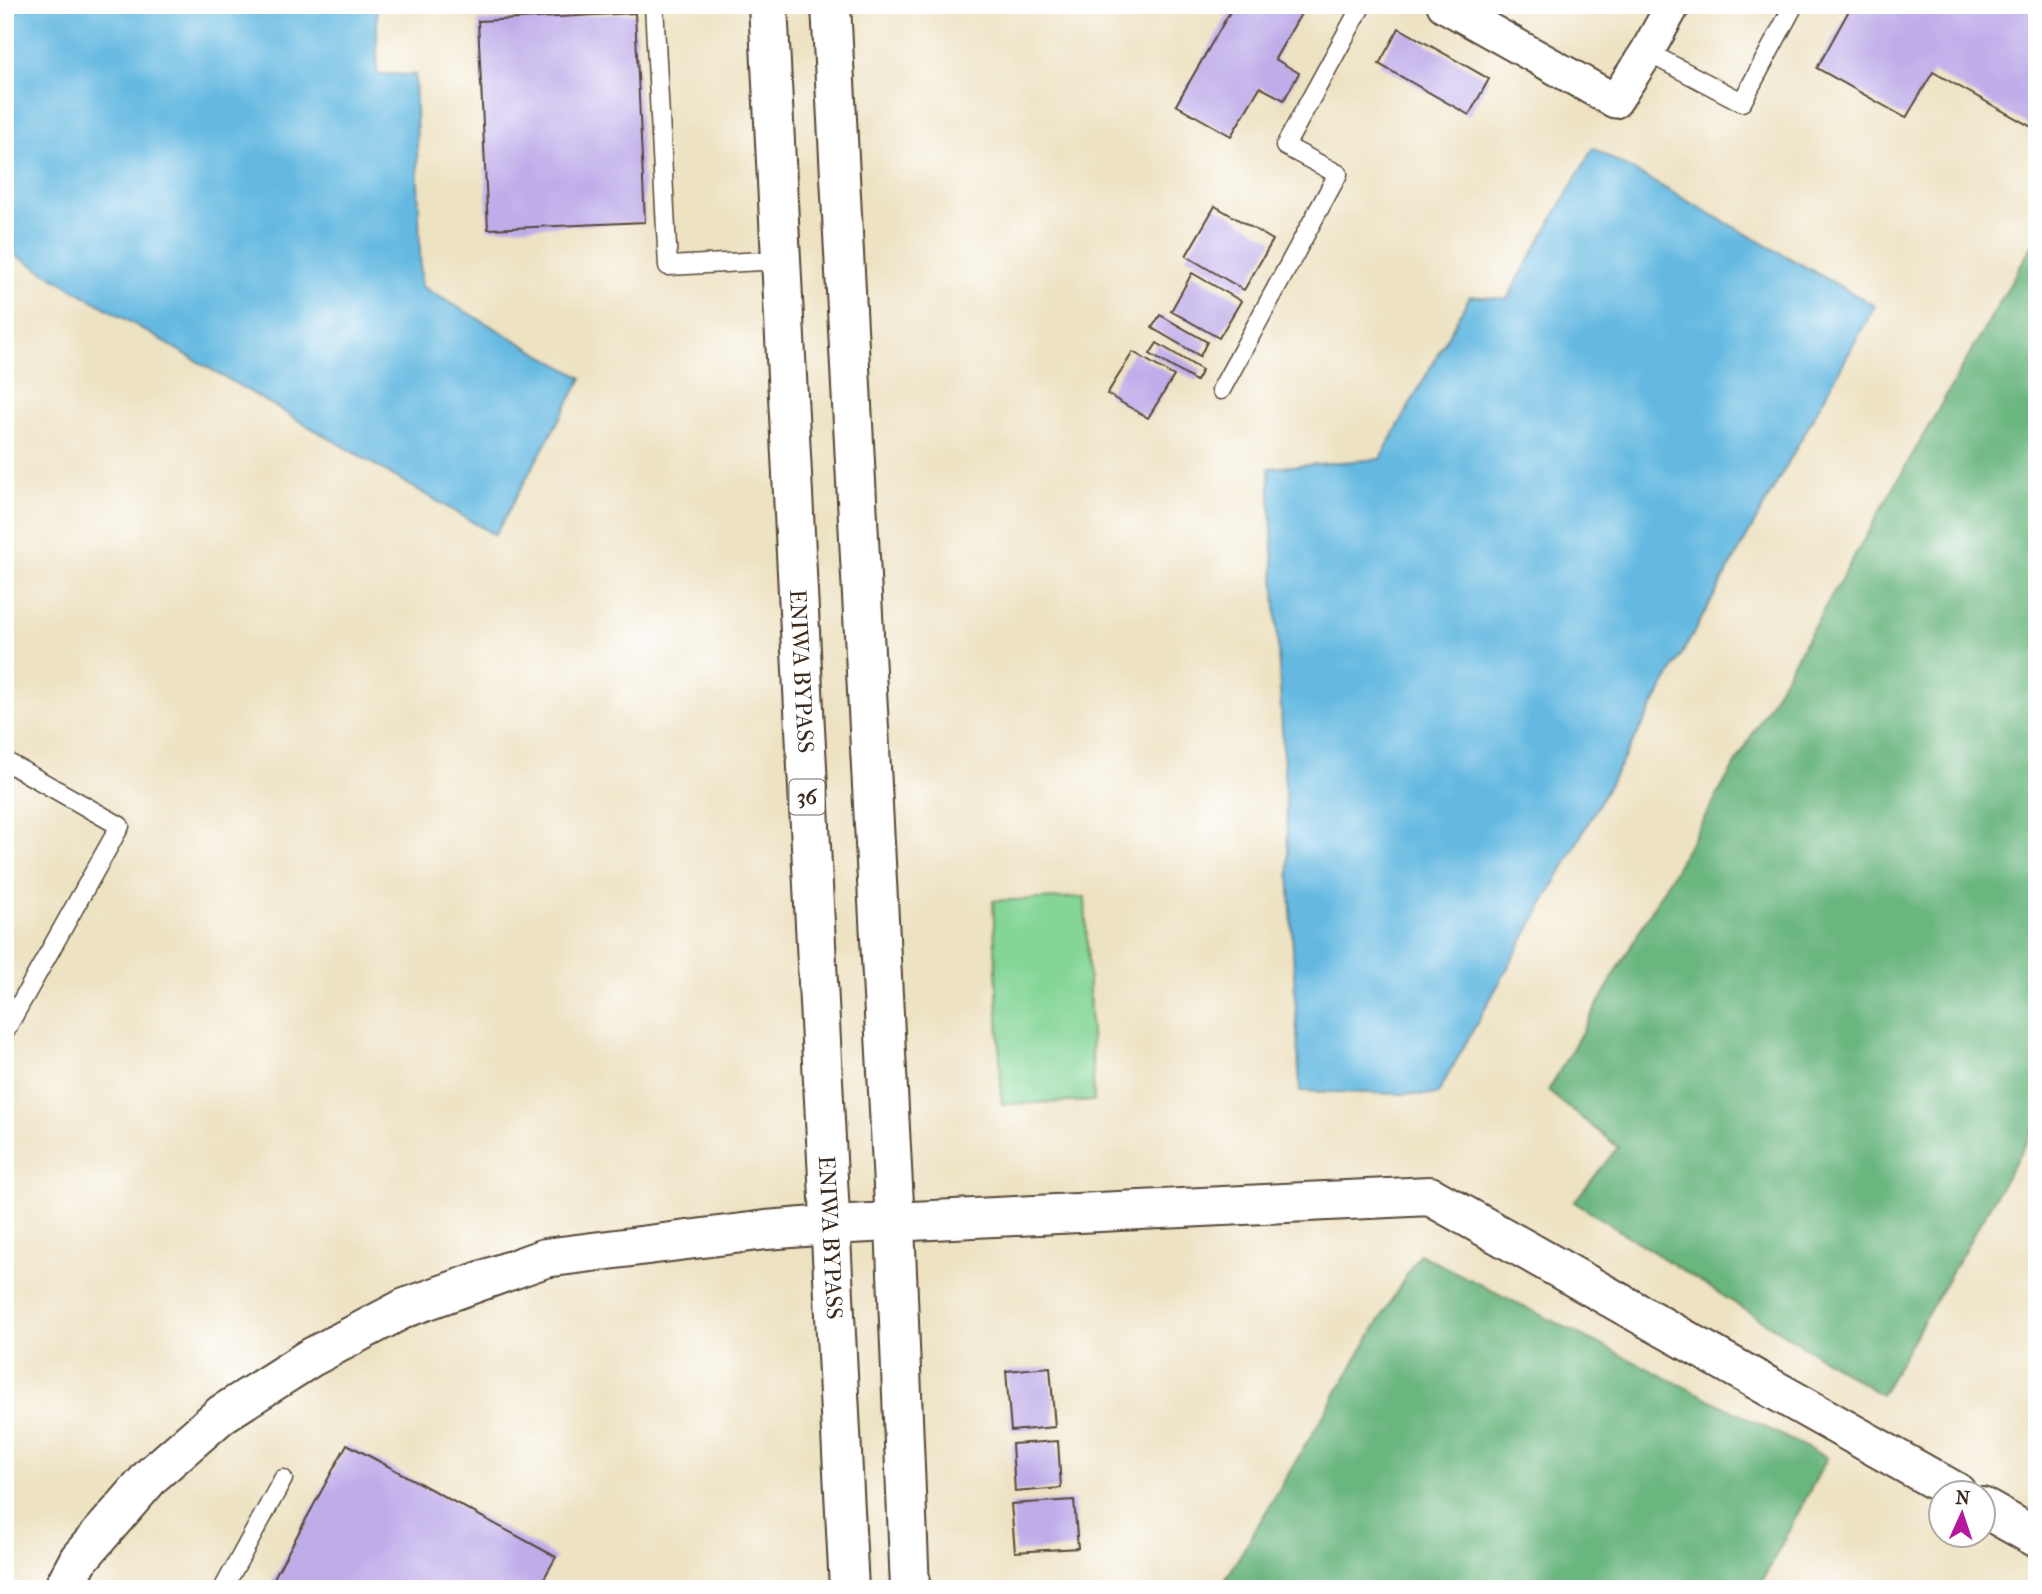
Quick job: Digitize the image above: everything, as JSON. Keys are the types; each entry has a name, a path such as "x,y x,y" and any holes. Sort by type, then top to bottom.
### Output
{"main road":[{"name":"ENIWA BYPASS","path":"768,5 849,1589"},
{"path":"831,5 895,1224 911,1589"},
{"path":"63,1589 79,1559 152,1475 222,1415 310,1358 405,1308 545,1258 766,1230 829,1225 895,1224 1430,1196 1929,1478"},
{"path":"1996,1514 2037,1538"}],"street":[{"path":"1444,5 1615,101 1673,5"}],"lane":[{"path":"654,5 668,266 780,260"},
{"path":"1221,390 1338,174 1285,146 1362,5"},
{"path":"1647,52 1742,102 1794,5"},
{"path":"5,761 120,826 5,1031"},
{"path":"223,1589 284,1479"}],"green space":[{"path":"2037,237 2037,1124 1881,1395 1574,1202 1618,1147 1548,1091"},
{"path":"1085,897 1094,1101 1002,1104 993,901"},
{"path":"1419,1254 1827,1458 1758,1589 1220,1589"}],"water":[{"path":"5,5 377,5 377,74 415,75 421,286 582,378 495,535 5,249"},
{"path":"1593,148 1875,306 1437,1095 1300,1091 1269,468 1380,459 1470,296 1507,299"}],"building":[{"path":"1234,5 1306,5 1275,59 1299,73 1284,100 1260,87 1231,136 1176,105"},
{"path":"1852,5 2037,5 2037,130 1933,72 1906,118 1817,68"},
{"path":"635,13 645,222 488,229 478,21"},
{"path":"1399,28 1489,79 1469,115 1379,64"},
{"path":"1215,206 1273,240 1244,290 1186,256"},
{"path":"1192,273 1241,301 1219,338 1171,311"},
{"path":"1160,315 1207,342 1200,356 1152,328"},
{"path":"1157,343 1202,370 1196,381 1150,354"},
{"path":"1133,352 1174,376 1148,418 1107,394"},
{"path":"1050,1367 1055,1427 1011,1431 1006,1371"},
{"path":"1058,1441 1061,1488 1015,1492 1012,1444"},
{"path":"347,1444 556,1557 538,1589 268,1589"},
{"path":"1074,1500 1078,1548 1015,1552 1011,1504"}]}
